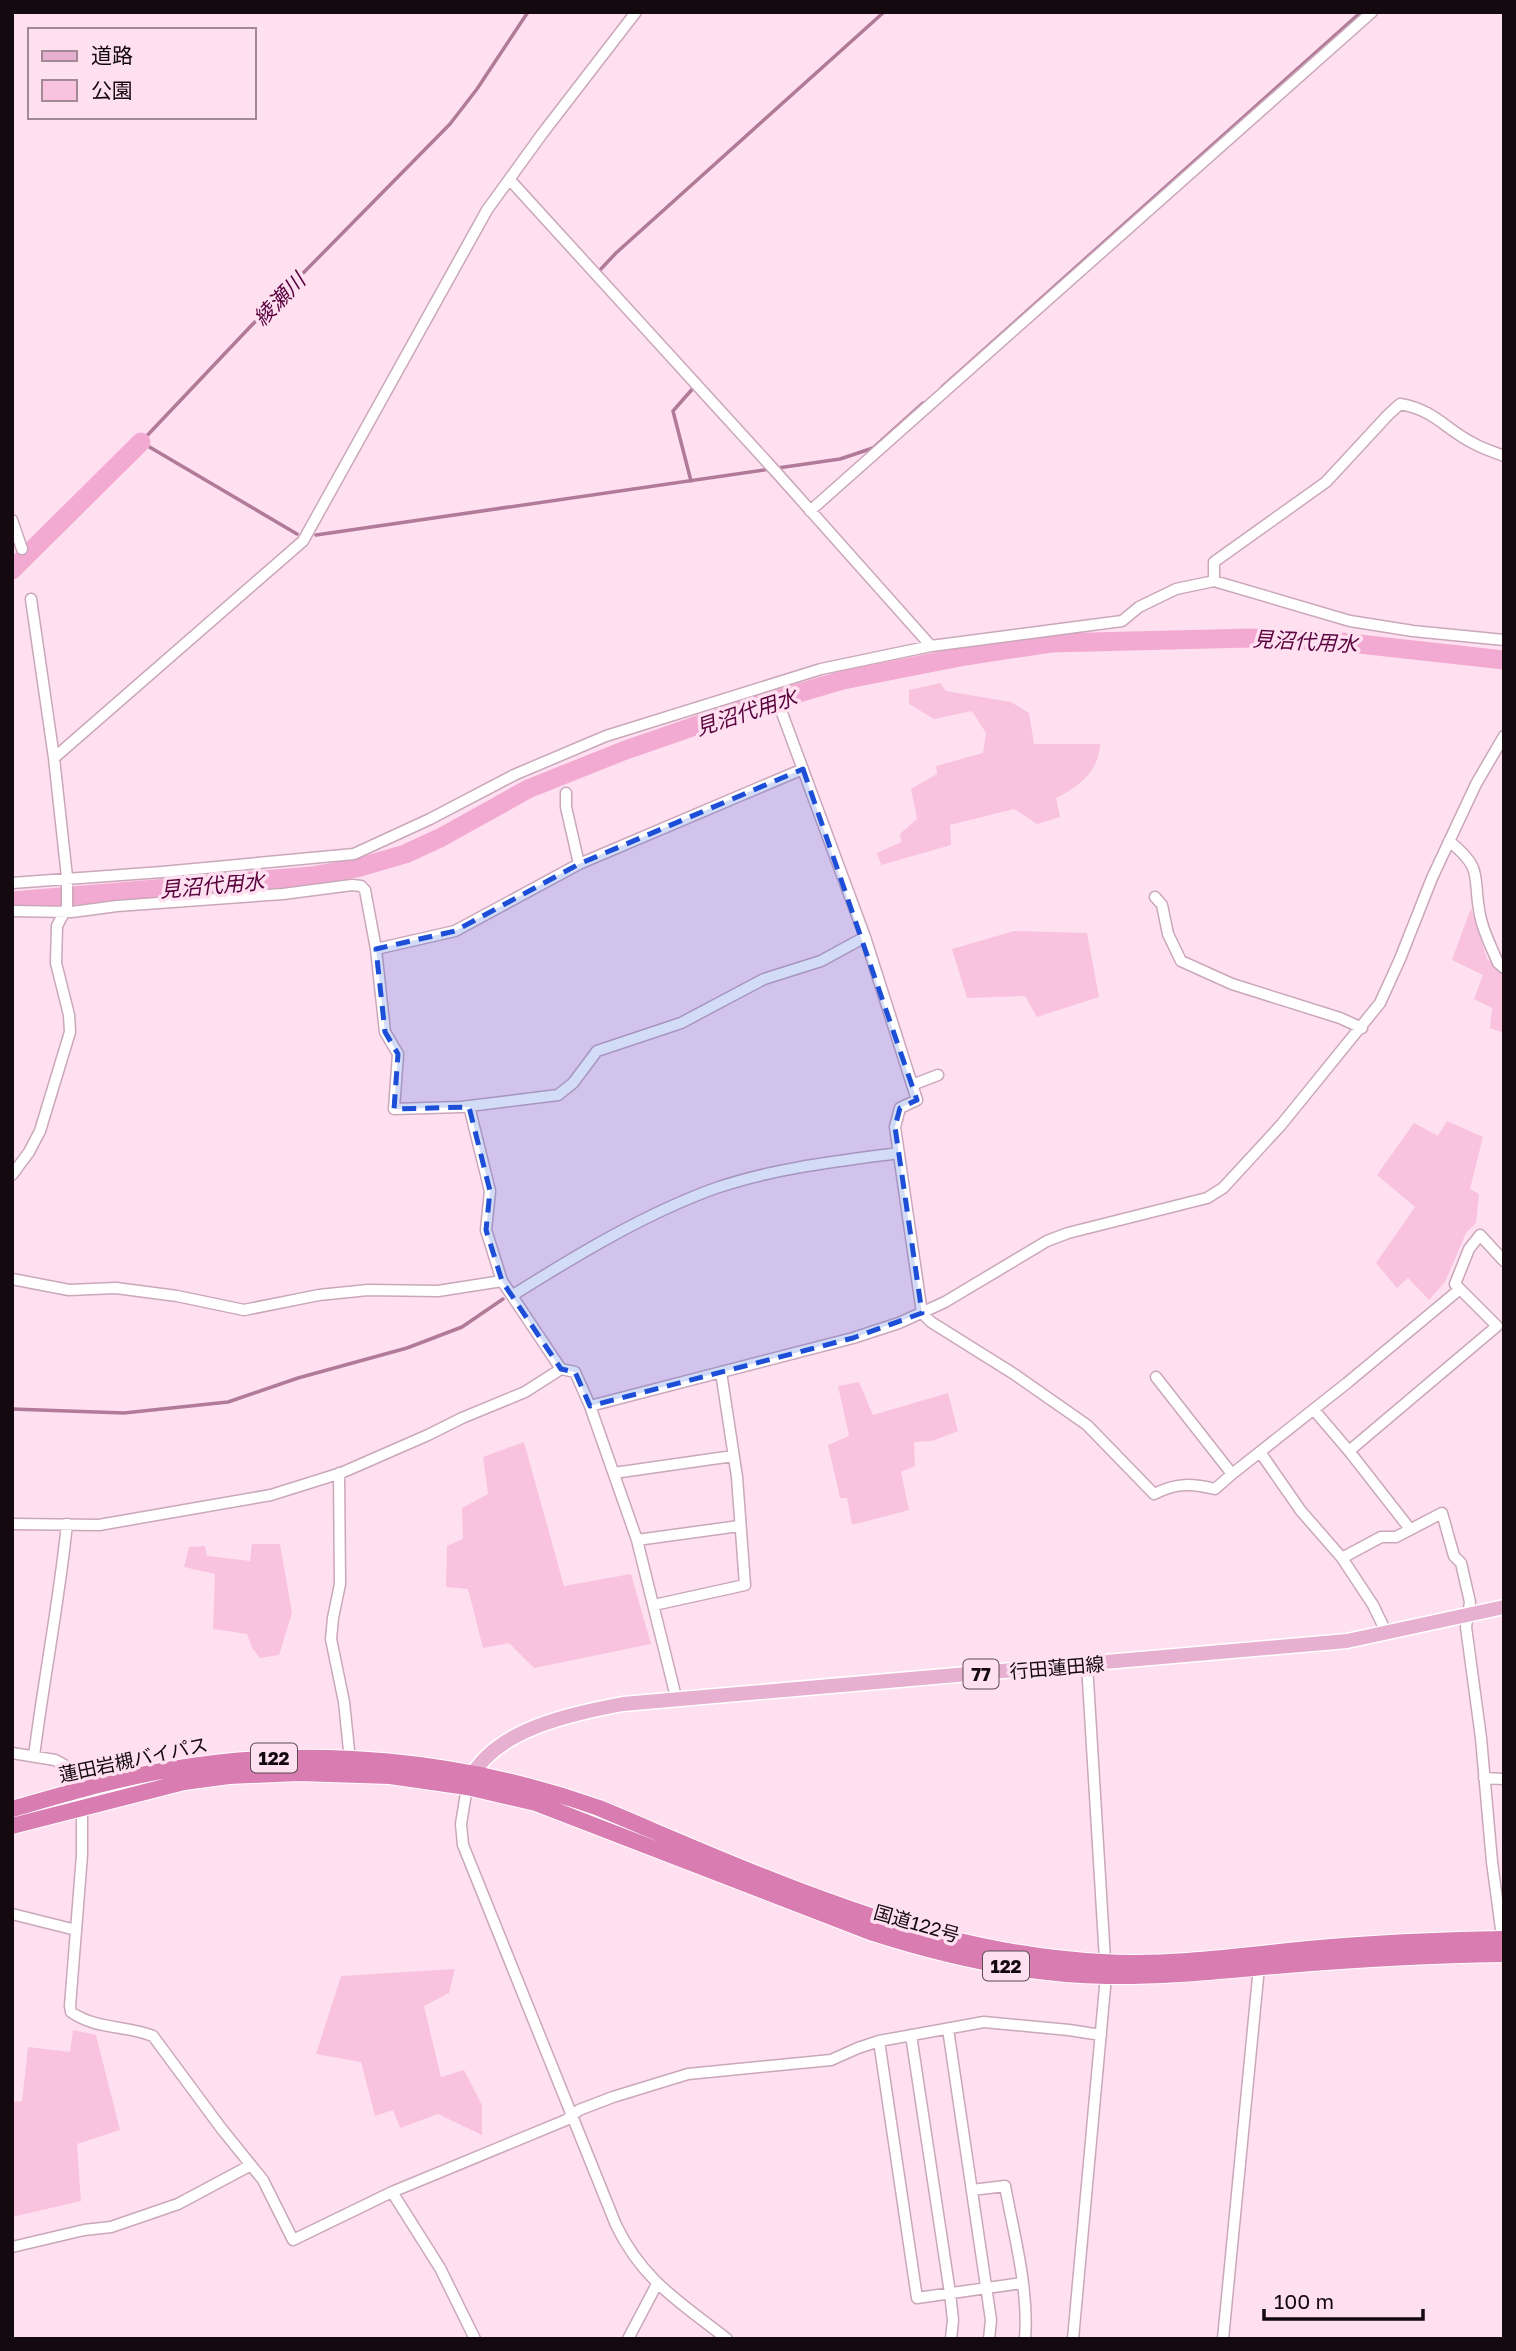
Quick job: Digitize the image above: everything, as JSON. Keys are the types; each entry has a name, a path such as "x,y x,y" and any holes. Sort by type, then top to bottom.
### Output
{"highway":[{"name":"蓮田岩槻バイパス","path":"12,1809 172,1769 258,1758 350,1759 470,1780"},
{"name":"蓮田岩槻バイパス","path":"12,1826 184,1782 229,1776 299,1773 470,1780"},
{"name":"国道122号","path":"470,1780 543,1805 873,1933 912,1946 988,1964 1059,1973 1358,1945 1503,1939"},
{"name":"国道122号","path":"1106,1969 1186,1974 1360,1959 1504,1954"}],"main road":[{"name":"行田蓮田線","path":"470,1780 498,1746 517,1734 592,1710 623,1704 1347,1641 1504,1606"}],"street":[{"path":"54,758 303,541 487,210 636,12"},
{"path":"810,511 1372,12"},
{"path":"510,180 931,646"},
{"path":"1213,581 1214,562 1326,482 1400,404 1434,416 1471,443 1504,456"},
{"path":"12,520 22,549"},
{"path":"12,883 354,854 430,819 514,775 606,736 821,669 931,646 1122,621 1139,607 1176,589 1213,581 1350,621 1413,631 1504,640"},
{"path":"12,1175 40,1132 70,1032 69,1015 56,963 57,926 67,909 66,877 54,758 31,599"},
{"path":"782,713 865,937 917,1100 900,1108 895,1127 922,1313 931,1322 1003,1367 1087,1425 1154,1494 1183,1484 1215,1489 1460,1289"},
{"path":"590,1406 853,1338 945,1302 1047,1241 1068,1233 1207,1198 1223,1188 1281,1125 1380,1003 1449,841 1476,784 1504,736"},
{"path":"376,949 455,931 579,864 803,769"},
{"path":"566,793 566,807 579,864"},
{"path":"1449,841 1471,862 1477,876 1476,893 1481,919 1498,963 1504,968"},
{"path":"12,911 283,894 361,886 365,890 376,949 385,1032 398,1054 394,1109 469,1106 558,1095 573,1083 597,1051 681,1023 764,979 821,961 865,937"},
{"path":"1155,897 1162,905 1168,934 1181,961 1232,984 1340,1018 1362,1028"},
{"path":"912,1085 938,1074"},
{"path":"469,1106 490,1191 486,1230 502,1281 561,1369"},
{"path":"513,1295 640,1222 675,1204 719,1187 806,1165 899,1153"},
{"path":"1349,1451 1500,1324 1455,1284 1469,1249 1480,1235 1504,1261"},
{"path":"12,1279 69,1290 116,1288 177,1296 244,1310 319,1295 369,1290 438,1291 502,1281"},
{"path":"12,1516 17,1524 99,1525 271,1495 340,1473 525,1392 561,1369 575,1372 590,1406 637,1540 677,1701"},
{"path":"654,1605 744,1585 733,1456 721,1372"},
{"path":"1156,1377 1232,1474"},
{"path":"1314,1410 1410,1529"},
{"path":"1260,1452 1301,1511 1342,1558 1373,1605 1387,1634"},
{"path":"614,1473 733,1456"},
{"path":"340,1473 340,1584 331,1639 344,1702 350,1759"},
{"path":"1342,1558 1381,1537 1396,1536 1441,1513 1454,1556 1461,1563 1470,1602 1466,1627 1504,1947"},
{"path":"34,1756 46,1663 60,1592 67,1524"},
{"path":"637,1540 739,1526"},
{"path":"1073,2339 1106,1969 1087,1664"},
{"path":"12,1753 55,1760 66,1766 82,1807 82,1855 69,2006 71,2012 92,2023 153,2036 263,2180 292,2240 392,2192 566,2120 579,2110 688,2074 831,2060 879,2041 984,2022 1101,2035"},
{"path":"1484,1778 1504,1779"},
{"path":"470,1780 461,1824 463,1845 571,2116 629,2251 657,2284 727,2339"},
{"path":"12,1914 76,1930"},
{"path":"1223,2339 1259,1967"},
{"path":"948,2029 991,2320 989,2339"},
{"path":"911,2035 950,2293 953,2320 951,2339"},
{"path":"879,2041 917,2298 1022,2283"},
{"path":"12,2247 84,2230 111,2227 178,2204 251,2165"},
{"path":"972,2190 1005,2186 1022,2283 1025,2339"},
{"path":"392,2192 440,2268 475,2339"},
{"path":"628,2339 657,2284"}],"highlighted area":[{"path":"803,769 917,1100 900,1108 895,1127 922,1313 853,1338 590,1406 575,1372 561,1369 502,1281 486,1230 490,1191 469,1107 394,1109 398,1054 385,1032 376,949 455,931 579,864"}],"green space":[{"path":"940,683 946,691 1011,702 1029,713 1034,744 1100,744 1099,754 1086,777 1056,798 1060,817 1037,824 1014,809 950,825 951,845 881,865 877,853 901,842 900,834 917,819 911,789 937,774 936,766 983,753 986,733 972,711 934,719 909,704 909,690"},
{"path":"1471,908 1487,959 1504,973 1504,1033 1490,1028 1492,1008 1474,999 1483,975 1452,960"},
{"path":"1014,931 1087,933 1099,997 1037,1017 1025,996 967,998 952,949"},
{"path":"1447,1121 1483,1137 1470,1189 1479,1194 1476,1223 1466,1233 1445,1282 1429,1300 1408,1278 1397,1288 1376,1263 1415,1207 1377,1175 1414,1123 1438,1136"},
{"path":"859,1382 873,1415 948,1393 958,1431 932,1441 914,1442 915,1466 901,1472 909,1510 852,1525 847,1498 840,1498 828,1445 849,1436 838,1386"},
{"path":"524,1442 564,1586 631,1574 651,1644 534,1668 509,1643 483,1648 468,1589 446,1587 447,1546 463,1539 462,1508 488,1494 483,1457"},
{"path":"252,1544 280,1544 292,1613 279,1655 260,1658 252,1648 247,1634 213,1629 215,1574 184,1567 189,1547 205,1546 207,1556 250,1561"},
{"path":"455,1969 449,1993 424,2006 441,2077 464,2070 482,2105 482,2135 438,2114 400,2128 393,2110 375,2116 361,2062 316,2054 341,1976"},
{"path":"73,2030 96,2035 120,2130 77,2144 81,2201 12,2217 12,2102 22,2101 28,2047 70,2052"}],"waterway":[{"name":"綾瀬川","path":"297,534 141,442 450,124 477,89 528,12"},
{"path":"601,273 599,271 616,253 884,12"},
{"path":"942,387 1361,12"},
{"path":"691,481 673,411 695,386"},
{"path":"316,535 840,459 873,448 923,403"},
{"name":"綾瀬川","path":"12,570 141,442"},
{"name":"見沼代用水","path":"12,901 311,876 357,868 405,854 440,838 528,789 623,751 744,709 843,680 965,656 1051,643 1251,638 1332,641 1504,660"},
{"path":"12,1409 124,1413 228,1402 298,1378 407,1348 462,1327 503,1299"}]}
